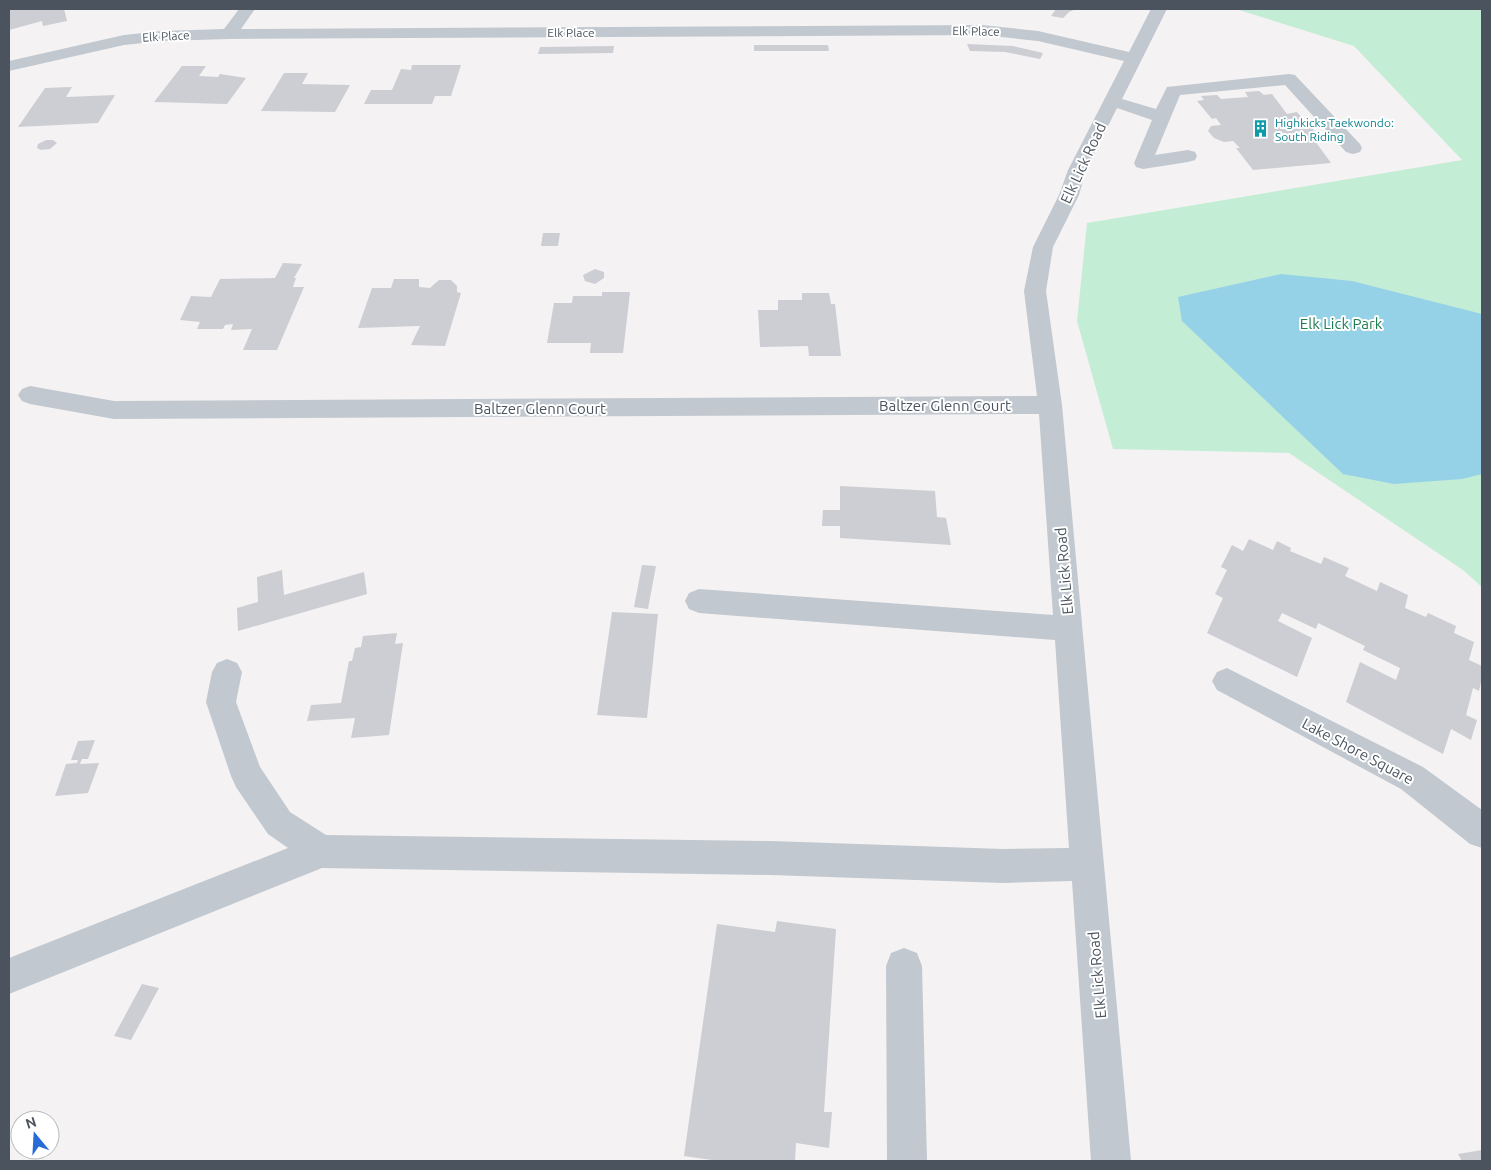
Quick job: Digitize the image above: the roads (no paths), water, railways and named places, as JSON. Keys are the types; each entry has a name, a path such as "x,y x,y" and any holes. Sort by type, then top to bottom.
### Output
{"street":[{"path":"229,34 247,9"},
{"name":"Elk Lick Road","path":"1111,1161 1050,405 1035,291 1043,247 1069,195 1078,170 1159,9"},
{"name":"Elk Place","path":"9,66 103,44 139,38 229,34 982,30 1038,36 1134,58"},
{"path":"1188,156 1144,163 1173,91 1289,79 1352,148"},
{"path":"1112,101 1162,116"},
{"name":"Baltzer Glenn Court","path":"30,395 114,410 1050,405"},
{"path":"699,601 1069,630"},
{"path":"227,672 221,702 247,776 279,823 322,850"},
{"name":"Lake Shore Square","path":"1227,681 1412,778 1482,832"},
{"path":"9,976 322,850 761,857 1003,866 1088,864"},
{"path":"904,966 907,1161"}],"water":[{"path":"1281,274 1352,281 1482,314 1482,474 1462,479 1394,484 1343,474 1182,321 1178,297"}],"place":[{"name":"Highkicks Taekwondo: South Riding","path":"1261,129"}],"park label":[{"name":"Elk Lick Park","path":"1341,323"}]}
